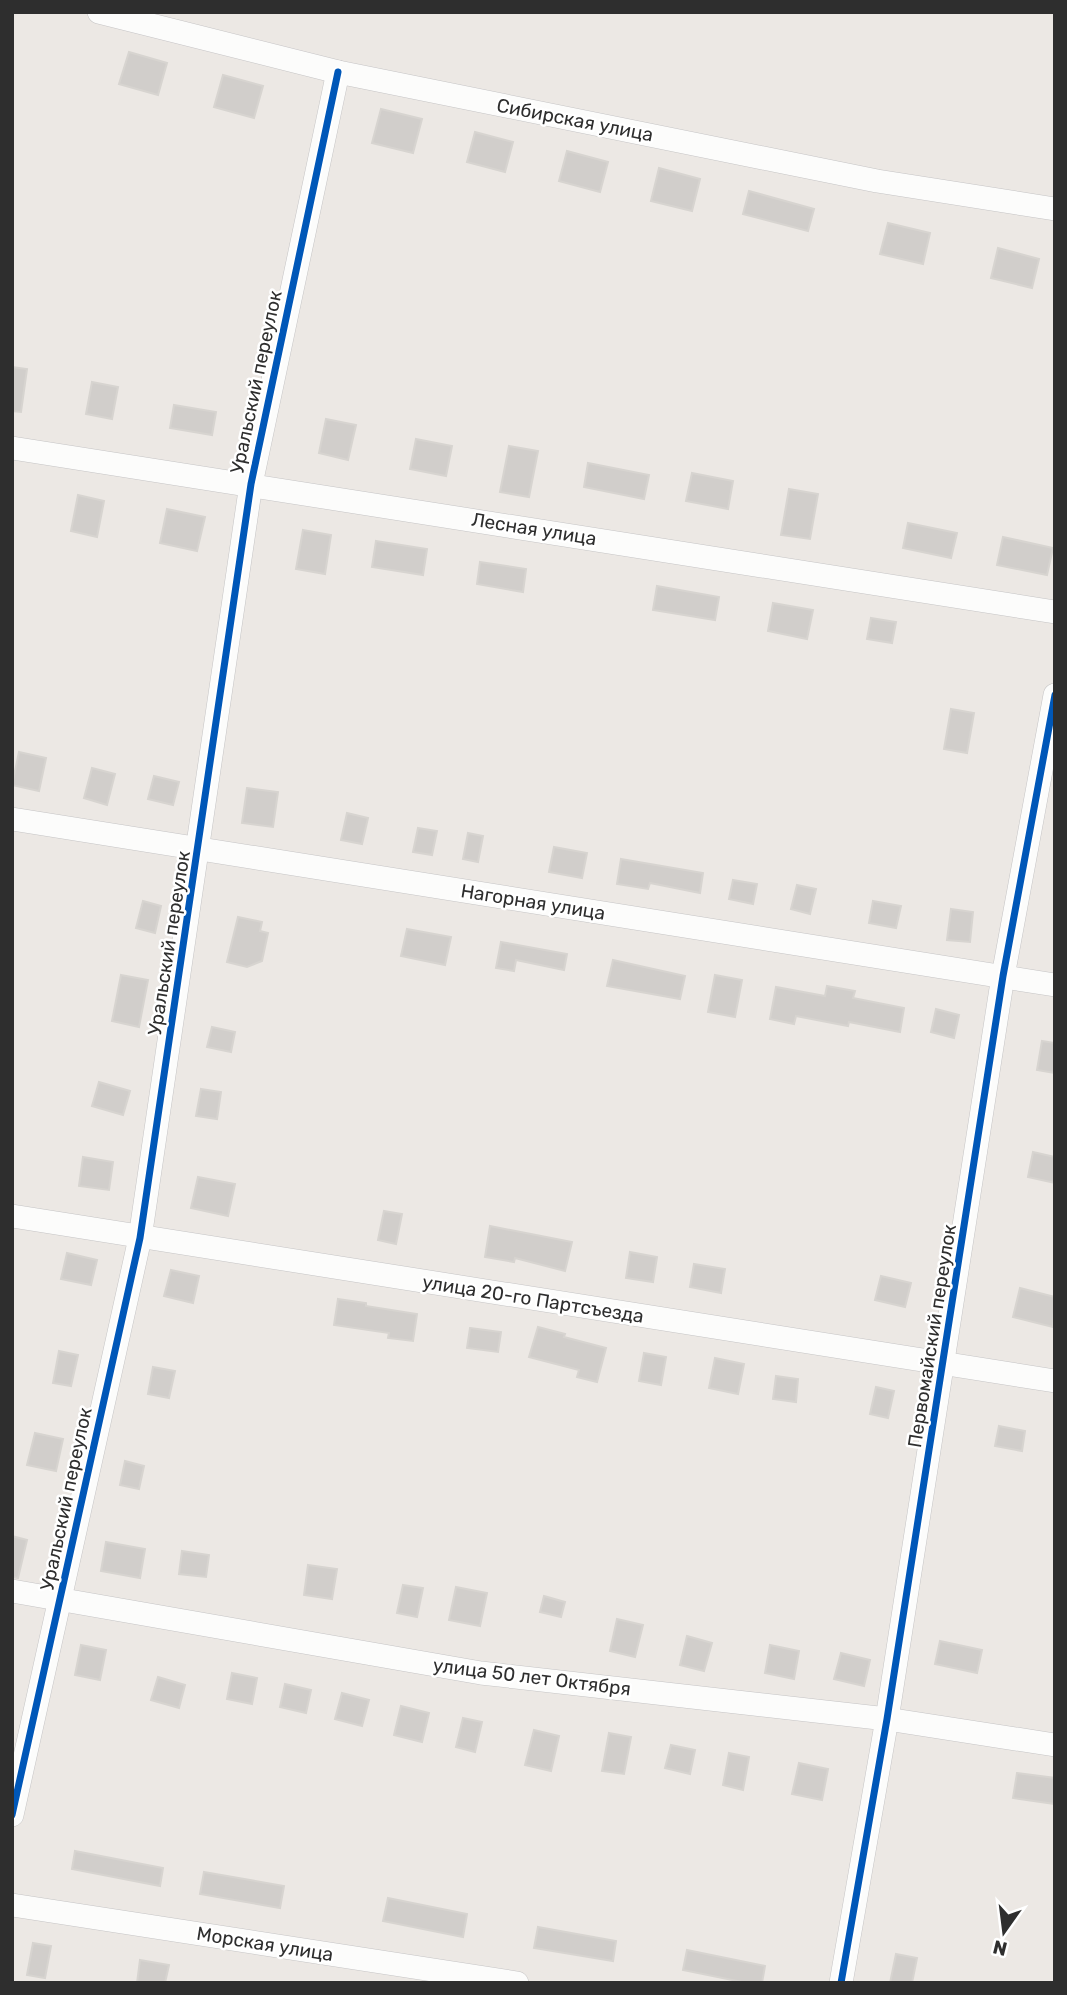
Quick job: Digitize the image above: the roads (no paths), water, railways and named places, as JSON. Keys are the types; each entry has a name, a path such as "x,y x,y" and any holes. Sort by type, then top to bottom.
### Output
{"street":[{"name":"Сибирская улица","path":"99,12 338,72 877,181 1055,209"},
{"name":"Уральский переулок","path":"12,1815 140,1238 251,484 338,72"},
{"name":"Лесная улица","path":"12,447 1055,612"},
{"name":"Первомайский переулок","path":"841,1983 887,1719 1003,976 1055,695"},
{"name":"Нагорная улица","path":"12,819 1055,985"},
{"name":"улица 20-го Партсъезда","path":"12,1216 1055,1381"},
{"name":"улица 50 лет Октября","path":"12,1591 481,1673 887,1719 1055,1745"},
{"name":"Морская улица","path":"12,1905 517,1983"}]}
